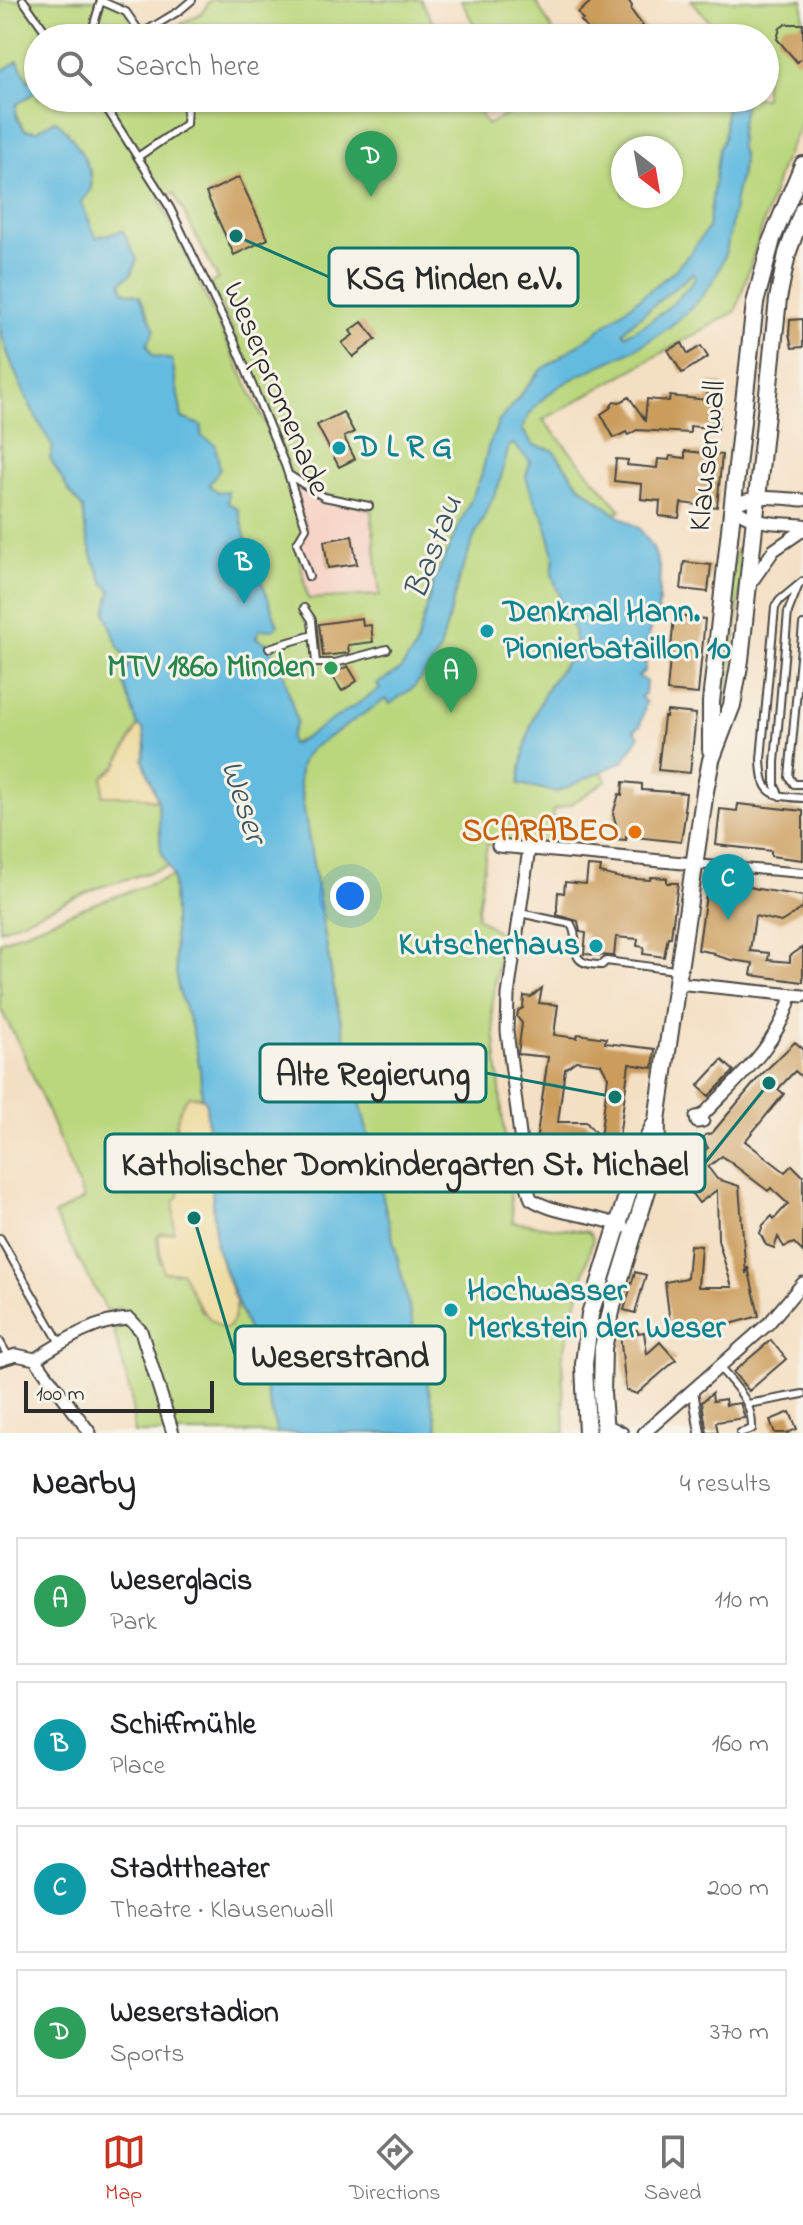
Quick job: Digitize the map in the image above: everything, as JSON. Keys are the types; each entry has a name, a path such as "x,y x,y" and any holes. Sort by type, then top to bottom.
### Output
{"main road":[{"name":"Klausenwall","path":"715,739 711,702 755,303 772,239 803,165"},
{"name":"Klausenwall","path":"604,1428 601,1381 603,1348 614,1298 656,1161 657,1120 711,760 715,739 732,705 736,683 778,299 787,254 803,210"},
{"name":"Klausenwall","path":"587,1433 584,1387 586,1336 597,1286 639,1158 657,1120"}],"street":[{"path":"803,500 757,496 745,498 732,506 755,521 803,527"},
{"path":"748,588 774,550 803,527"},
{"path":"498,846 803,873"},
{"path":"529,849 508,995 507,1031 526,1183 531,1199 548,1209 590,1216 626,1228 633,1236"},
{"path":"678,977 797,996 768,1046 702,1116"},
{"path":"642,1433 769,1323 803,1283"},
{"path":"35,1359 60,1343 112,1319 136,1322 173,1433"},
{"path":"4,1358 24,1355 35,1359 90,1433"},
{"path":"693,1391 700,1433"},
{"path":"604,1428 622,1433"}],"lane":[{"path":"23,0 40,24"},
{"path":"94,24 101,0 121,8 133,24"},
{"path":"160,24 192,0"},
{"name":"Weserpromenade","path":"110,112 170,208 235,343 289,475 306,528 297,543 309,577"},
{"path":"139,156 186,124 187,112"},
{"path":"117,123 127,117"},
{"path":"289,475 324,497 369,506"},
{"path":"801,583 775,607 761,781 768,790 780,796 803,798"},
{"path":"780,796 774,775 788,612 801,583"},
{"path":"304,608 312,620 316,663 335,663 387,649"},
{"path":"803,625 789,777 794,784 803,784"},
{"path":"269,648 313,635"},
{"path":"520,913 571,924 576,956 586,964 602,965 606,961 678,977"},
{"path":"0,1238 60,1343"},
{"path":"0,1342 4,1358"},
{"path":"719,1367 752,1413 752,1429 740,1433"},
{"path":"748,1404 803,1394"}],"shaded area":[{"path":"293,480 323,501 371,510 381,595 308,599 296,545 306,527"}],"green space":[{"path":"0,0 123,0 138,24 24,24 24,73 18,61 0,72"},
{"path":"210,0 421,0 434,24 181,24 203,12"},
{"path":"461,0 535,0 549,24 474,24"},
{"path":"691,0 803,0 803,119 781,167 736,311 543,420 621,510 614,513 578,484 560,459 535,503 544,517 554,556 552,574 562,612 574,630 576,648 549,685 519,784 557,792 602,771 606,781 571,804 553,810 549,851 487,844 477,917 501,934 492,1009 513,1222 588,1232 593,1238 562,1359 565,1433 439,1433 335,996 299,780 300,764 311,748 305,738 291,744 270,650 256,638 260,628 232,557 232,545 246,539 228,504 209,485 202,426 182,418 172,360 153,356 147,344 140,297 124,292 121,282 137,260 122,231 96,238 81,202 92,189 91,171 55,120 37,131 25,130 16,115 16,105 24,100 24,112 480,112 487,125 512,112 779,112 779,24 712,24","holes":["174,193 218,279 210,284 232,329 292,475 325,495 371,510 380,595 308,599 297,545 306,528 285,465 160,200"]},
{"path":"0,329 31,407 54,448 68,490 83,509 93,558 111,591 118,646 129,662 124,684 138,726 116,767 103,777 103,795 137,796 158,801 161,851 170,866 97,888 0,930"},
{"path":"736,550 744,551 733,661 722,713 717,712"},
{"path":"173,876 178,988 192,1028 202,1097 196,1096 176,1124 179,1196 174,1203 174,1233 162,1233 157,1237 160,1262 173,1273 182,1272 201,1311 229,1326 236,1309 234,1296 255,1348 277,1433 134,1433 131,1396 114,1331 128,1321 120,1308 107,1311 54,1215 84,1199 21,1048 0,1008 0,942 85,907"}],"sand":[{"path":"138,726 143,728 144,760 158,801 137,796 103,796 103,777 116,767"},
{"path":"189,1096 204,1098 206,1102 216,1247 236,1303 234,1318 224,1329 203,1312 182,1272 163,1272 158,1235 174,1232 174,1202 179,1196 176,1129 182,1105"}],"water":[{"name":"Weser","path":"18,61 24,73 24,100 16,105 16,116 25,130 37,131 55,120 80,150 91,178 91,188 81,202 96,237 123,231 137,260 131,274 121,282 124,291 140,296 155,330 147,344 153,356 172,360 182,418 202,426 201,436 215,444 220,469 209,485 218,492 228,491 228,503 238,509 246,539 233,545 232,557 254,561 278,625 273,630 260,629 256,638 267,643 279,657 297,722 290,737 291,744 295,744 380,689 377,684 400,670 415,649 434,581 481,477 488,447 499,421 540,371 595,333 674,271 691,252 708,228 726,112 743,112 740,135 743,163 730,234 722,263 710,285 691,308 655,337 553,391 530,414 522,429 533,445 553,450 579,485 640,529 653,548 660,570 658,617 651,622 647,643 640,649 646,655 645,671 638,676 646,681 645,694 640,697 646,702 640,726 634,730 639,736 624,761 557,792 519,784 526,745 544,694 576,648 574,630 562,612 552,574 554,556 544,517 535,503 526,477 530,461 513,444 509,446 499,485 475,535 459,579 440,650 433,663 414,687 390,704 386,699 311,749 301,767 299,780 335,996 439,1433 277,1433 255,1348 216,1247 206,1102 202,1097 192,1028 178,988 173,876 161,851 158,801 143,760 146,747 143,729 138,726 124,684 129,662 118,646 106,613 111,591 93,558 83,509 50,458 53,447 23,390 0,329 0,72","holes":["693,273 694,280 671,305 625,335 623,332 631,324"]}],"building":[{"path":"593,0 628,0 641,24 583,24 578,13"},
{"path":"786,24 803,24 803,57 797,62 779,41 780,28"},
{"path":"239,177 268,239 234,255 206,193"},
{"path":"803,319 803,347 792,348 790,320"},
{"path":"362,322 376,339 353,357 342,343 353,335 350,331"},
{"path":"682,343 688,354 701,346 708,357 682,373 668,350"},
{"path":"709,383 723,384 718,429 690,426 690,433 637,430 614,438 601,414 614,401 620,402 629,397 645,420 647,399 669,401 670,396 707,400"},
{"name":"D L R G","path":"343,412 354,432 344,437 355,459 339,467 317,425"},
{"path":"685,451 722,455 717,507 681,503 679,518 659,516 660,501 641,499 642,484 614,481 616,459 628,460 627,465 657,468 658,459 669,460 670,456 685,458"},
{"path":"352,536 357,564 328,568 324,541"},
{"path":"684,562 711,565 708,592 681,589"},
{"path":"674,616 705,619 698,694 667,691"},
{"path":"362,618 363,626 371,625 373,642 348,645 349,653 323,656 319,624"},
{"path":"348,666 357,681 342,691 332,675"},
{"path":"667,711 696,714 690,773 658,770"},
{"path":"623,782 642,784 642,790 686,793 681,842 626,836 626,840 614,839 616,824 613,814 619,794 622,795"},
{"path":"738,804 803,811 803,860 771,856 771,851 716,845 720,809 737,811"},
{"path":"588,866 601,867 600,873 621,878 667,878 667,883 678,883 671,937 668,937 664,957 643,954 644,947 637,946 638,939 616,937 614,956 584,954 586,933 580,932 578,921 557,915 557,906 558,892 564,893 565,882 586,884"},
{"path":"721,879 803,896 803,908 781,922 755,916 750,951 769,953 768,960 790,962 790,956 803,947 803,982 751,975 753,963 698,950 708,881 720,883"},
{"path":"542,988 539,1003 558,1005 554,1035 577,1038 578,1034 606,1038 605,1043 655,1049 653,1068 629,1064 616,1160 592,1157 591,1164 584,1163 583,1169 565,1166 566,1160 558,1159 559,1152 535,1149 548,1057 518,1054 522,1023 517,1017 518,1011 523,1008 524,996 531,997","holes":["576,1061 601,1064 608,1077 600,1138 586,1122 558,1122 565,1069"]},
{"path":"795,1042 803,1049 803,1078 795,1071 778,1089 784,1094 745,1141 785,1172 792,1165 803,1176 803,1252 794,1243 784,1247 778,1237 774,1248 766,1245 760,1233 763,1225 772,1216 774,1219 788,1204 771,1188 768,1191 722,1156 708,1167 717,1179 739,1186 746,1274 748,1267 759,1316 709,1330 670,1323 665,1282 687,1278 690,1245 701,1246 698,1287 732,1287 718,1240 717,1190 699,1203 676,1172 708,1148 703,1139 705,1135 712,1133 760,1076"},
{"path":"722,1060 734,1071 709,1096 698,1086"},
{"path":"635,1272 646,1275 635,1313 624,1310"},
{"path":"637,1330 638,1333 644,1332 647,1354 660,1342 676,1360 637,1394 626,1390 620,1334"},
{"path":"771,1340 786,1359 749,1391 733,1372"},
{"path":"712,1393 713,1401 725,1399 726,1405 740,1403 745,1418 716,1422 718,1433 707,1433 702,1402"},
{"path":"790,1412 797,1429 775,1433 770,1420"}],"place":[{"name":"Weserstadion","path":"371,197"},
{"name":"KSG Minden e.V.","path":"236,236"},
{"name":"D L R G","path":"339,448"},
{"name":"Schiffmühle","path":"244,604"},
{"name":"Denkmal Hann. Pionierbataillon 10","path":"487,631"},
{"name":"MTV 1860 Minden","path":"331,668"},
{"name":"Weserglacis","path":"451,713"},
{"name":"SCARABEO","path":"635,832"},
{"name":"Stadttheater","path":"728,920"},
{"name":"Kutscherhaus","path":"596,946"},
{"name":"Katholischer Domkindergarten St. Michael","path":"769,1083"},
{"name":"Alte Regierung","path":"615,1097"},
{"name":"Weserstrand","path":"194,1218"},
{"name":"Hochwasser Merkstein der Weser","path":"451,1310"}],"water label":[{"name":"Bastau","path":"435,548"}]}
